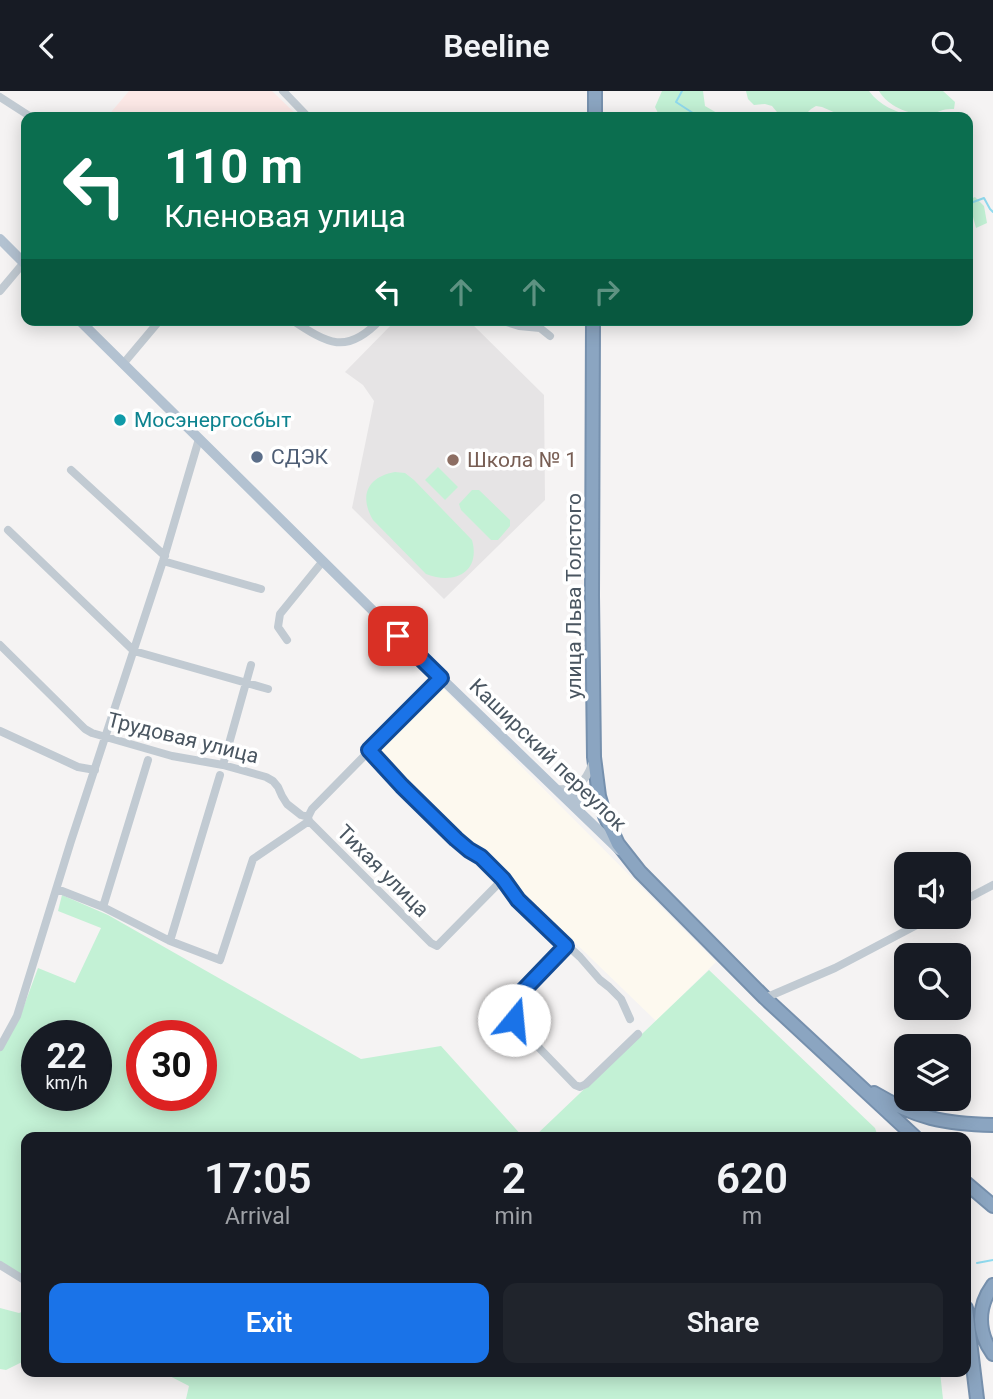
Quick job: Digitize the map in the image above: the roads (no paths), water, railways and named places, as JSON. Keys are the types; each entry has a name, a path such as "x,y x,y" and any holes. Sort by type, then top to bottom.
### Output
{"highway":[{"path":"595,91 595,112"},
{"name":"улица Льва Толстого","path":"593,326 594,757 601,802 613,835 632,863 765,998 832,1059"},
{"path":"832,1059 919,1132"},
{"path":"832,1059 908,1132"},
{"path":"867,1088 930,1119 959,1124 993,1125"},
{"path":"971,1176 993,1195"},
{"path":"971,1187 993,1206"},
{"path":"993,1285 983,1303 981,1321 985,1342 993,1354"},
{"path":"971,1344 977,1399"}],"main road":[{"path":"0,239 21,259"},
{"name":"Каширский переулок","path":"85,326 632,863"},
{"path":"555,789 582,802 601,802"}],"street":[{"path":"283,91 303,112"},
{"path":"0,97 23,112"},
{"path":"0,291 21,267"},
{"path":"123,364 155,326"},
{"path":"302,326 326,340 338,343 357,338 372,326"},
{"path":"519,326 540,328 550,336"},
{"path":"0,1047 17,1016 164,559 199,439"},
{"path":"71,470 164,559 261,589"},
{"path":"8,530 134,651 268,689"},
{"path":"287,640 278,627 280,614 323,561"},
{"name":"Трудовая улица","path":"0,645 85,729 172,756 223,765 266,777"},
{"path":"223,765 251,665"},
{"path":"57,889 103,907 170,941 220,960 253,859 308,819 312,809 441,678"},
{"path":"0,731 78,767 95,770"},
{"path":"369,750 456,839 481,857 503,879 518,900 621,999 630,1019"},
{"path":"555,789 568,790 582,783 594,757"},
{"path":"103,907 148,760"},
{"path":"170,941 220,775"},
{"name":"Тихая улица","path":"266,777 278,787 287,804 308,819 437,946 503,879"},
{"path":"971,897 993,885"},
{"path":"765,998 835,968 910,929"},
{"path":"566,946 517,997 512,1012 517,1025 580,1087 638,1034"},
{"path":"0,1265 21,1278"}],"waterway":[{"path":"682,91 676,102 691,112"},
{"path":"973,202 984,198 993,212"},
{"path":"977,1263 993,1260"}],"place":[{"name":"Мосэнергосбыт","path":"120,420"},
{"name":"СДЭК","path":"257,457"},
{"name":"Школа № 1","path":"453,460"}]}
